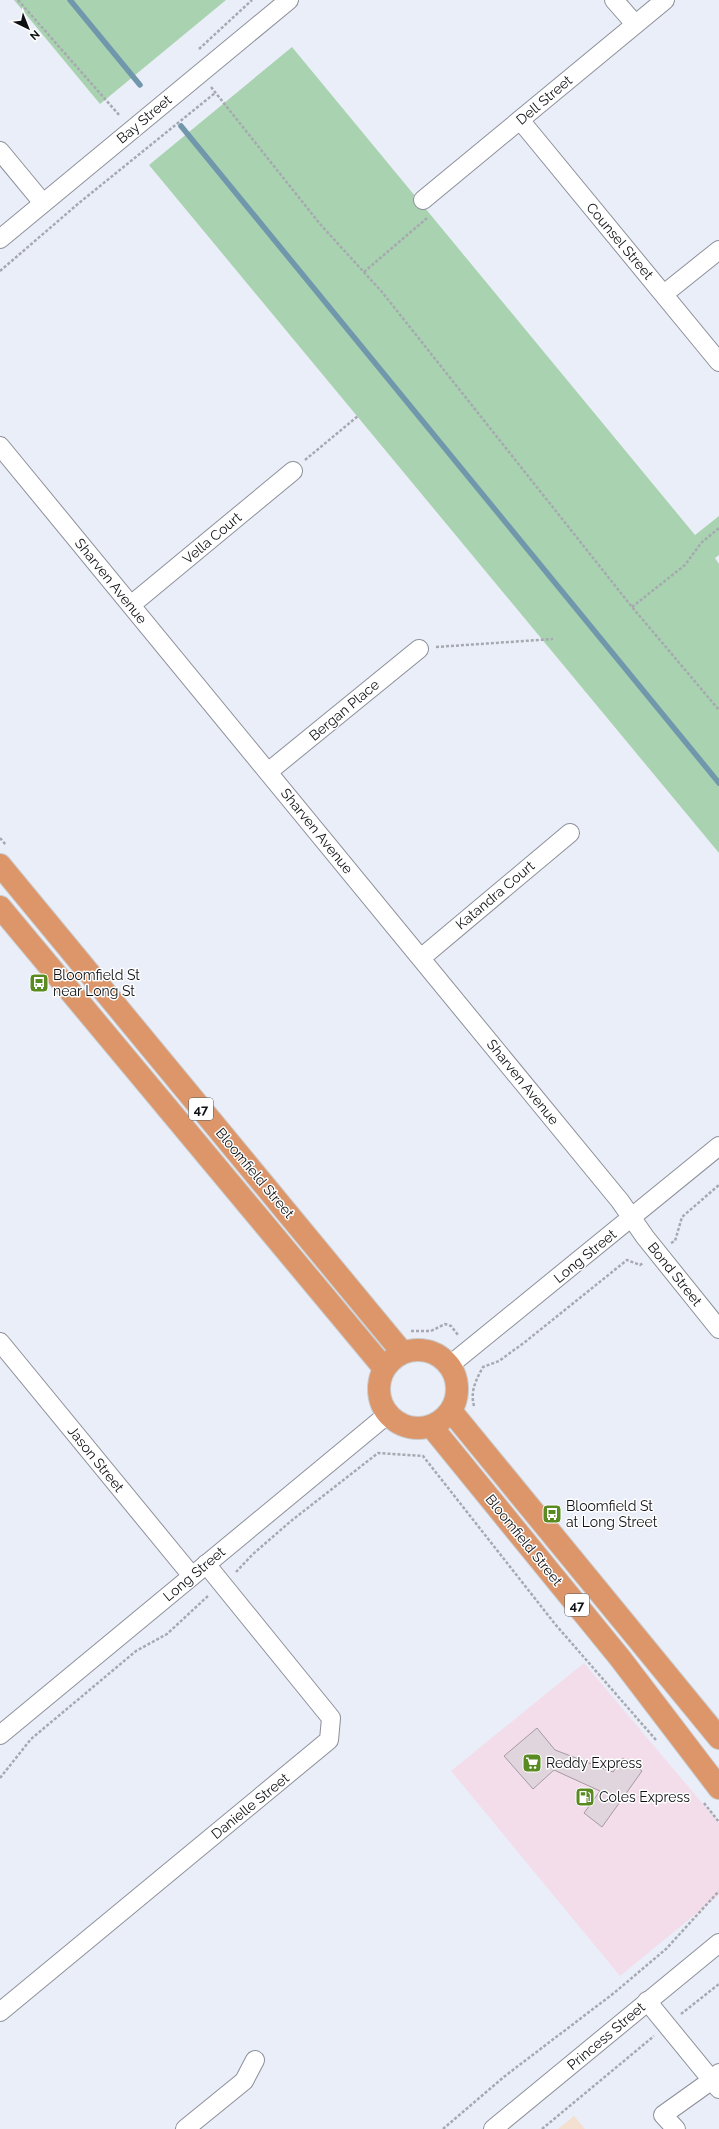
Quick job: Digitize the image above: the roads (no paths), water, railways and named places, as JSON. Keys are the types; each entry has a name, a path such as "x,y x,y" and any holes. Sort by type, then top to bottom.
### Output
{"highway":[{"name":"Bloomfield Street","path":"0,865 402,1352"},
{"name":"Bloomfield Street","path":"0,907 384,1368"},
{"path":"415,1349 428,1350 441,1356 450,1365 456,1376 458,1388 456,1400 451,1411 442,1420 431,1426 420,1428 408,1427 397,1422 388,1414 382,1404 379,1392 380,1380 384,1368 392,1359 402,1352 415,1349"},
{"name":"Bloomfield Street","path":"451,1411 719,1738"},
{"name":"Bloomfield Street","path":"431,1426 620,1658 710,1794"}],"street":[{"name":"Bay Street","path":"0,239 289,0"},
{"path":"614,0 635,24"},
{"name":"Dell Street","path":"423,200 664,0"},
{"name":"Counsel Street","path":"520,120 719,362"},
{"path":"0,151 43,203"},
{"path":"664,294 719,250"},
{"name":"Sharven Avenue","path":"0,446 620,1201 631,1218"},
{"name":"Vella Court","path":"131,605 293,471"},
{"name":"Bergan Place","path":"268,772 419,648"},
{"name":"Katandra Court","path":"421,958 570,832"},
{"name":"Long Street","path":"450,1365 719,1146"},
{"name":"Bond Street","path":"631,1218 656,1252 719,1329"},
{"name":"Jason Street","path":"0,1342 192,1576"},
{"name":"Long Street","path":"0,1734 388,1414"},
{"name":"Danielle Street","path":"0,2012 329,1740 331,1718 206,1564"},
{"name":"Princess Street","path":"493,2129 719,1943"},
{"path":"647,2001 717,2081 663,2115 676,2129"},
{"path":"185,2129 244,2081 255,2060"}],"waterway":[{"path":"70,0 140,85"},
{"path":"181,126 719,783"}],"place":[{"name":"Bloomfield St near Long St","path":"39,983"},
{"name":"Bloomfield St at Long Street","path":"552,1514"},
{"name":"Reddy Express","path":"532,1763"},
{"name":"Coles Express","path":"585,1797"}]}
